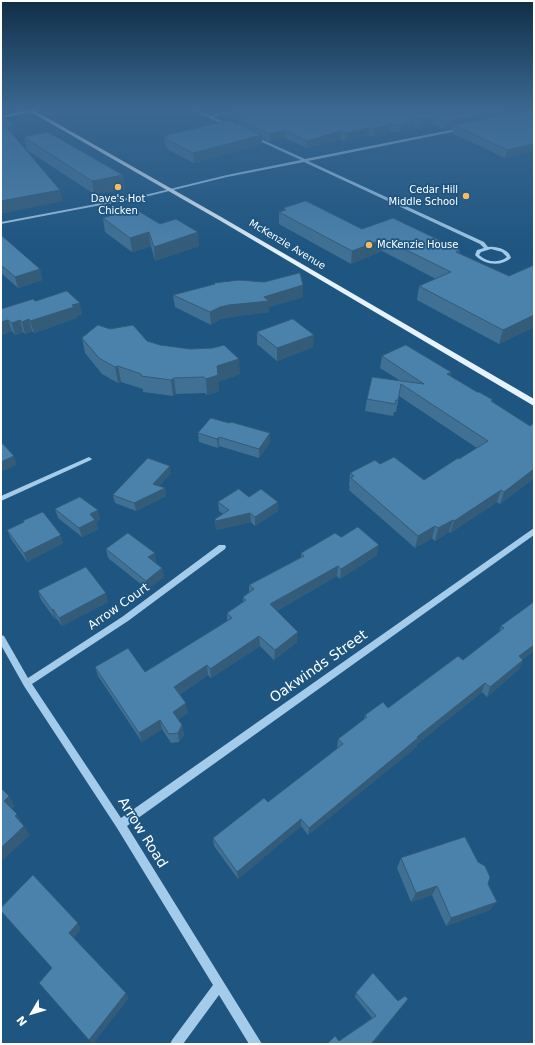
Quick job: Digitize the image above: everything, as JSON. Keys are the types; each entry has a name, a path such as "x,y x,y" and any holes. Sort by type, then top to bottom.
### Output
{"main road":[{"name":"McKenzie Avenue","path":"113,157 534,403"}],"street":[{"path":"296,157 476,240 482,243 486,248 504,251 509,258 504,261 495,262 481,259 477,255 477,252 486,248"},
{"path":"1,223 326,157"},
{"path":"1,498 89,459"},
{"name":"Oakwinds Street","path":"120,825 534,531"},
{"name":"Arrow Court","path":"27,683 125,619 222,547"},
{"name":"Arrow Road","path":"1,638 27,683 120,825 256,1044"},
{"path":"176,1044 219,986"}],"building":[{"path":"1,157 32,157 60,190 1,201"},
{"path":"55,157 91,157 123,175 92,181"},
{"path":"306,201 362,229 393,218 460,250 456,252 509,276 534,265 534,315 503,330 419,286 451,272 384,239 352,251 279,212 286,210 284,208"},
{"path":"135,209 160,224 176,219 198,232 154,247 149,232 130,238 103,218"},
{"path":"1,235 40,269 15,277 1,265"},
{"path":"300,273 303,285 264,297 269,301 229,305 220,307 210,312 173,295 215,284 214,283 239,280 264,282"},
{"path":"67,291 80,303 72,305 74,307 30,321 29,319 22,322 20,320 12,323 8,320 1,322 1,309 33,299 35,301"},
{"path":"293,319 314,335 277,348 257,332"},
{"path":"98,325 110,329 133,325 147,341 160,345 190,349 213,348 224,345 239,359 217,366 218,375 206,379 204,377 174,378 171,380 141,376 141,374 118,366 115,367 99,358 82,338"},
{"path":"406,345 451,372 447,374 493,400 491,401 530,426 534,423 534,469 504,492 501,490 454,521 453,520 438,528 435,526 418,536 351,478 354,476 350,473 375,460 380,464 394,457 424,480 488,441 401,384 398,400 396,400 395,404 367,399 372,377 424,384 382,356"},
{"path":"211,418 270,433 259,449 219,437 217,439 198,433"},
{"path":"3,444 14,456 1,462 1,445"},
{"path":"148,458 170,466 153,484 165,488 134,503 113,495"},
{"path":"239,489 249,497 261,489 278,502 255,517 250,513 216,521 215,519 229,510 218,502"},
{"path":"80,497 98,510 90,514 95,520 79,528 55,509"},
{"path":"43,512 61,535 24,553 7,530"},
{"path":"358,527 379,545 341,569 338,566 270,604 298,632 275,650 259,636 210,669 207,665 174,687 186,703 173,712 182,725 178,733 169,734 160,720 139,733 95,667 128,648 145,672 232,618 227,613 246,600 243,597 254,589 249,585 304,556 301,553 335,533 341,537"},
{"path":"128,533 155,553 148,557 162,568 146,581 106,549"},
{"path":"86,567 106,593 59,618 38,591"},
{"path":"534,602 534,645 519,656 523,660 490,687 485,683 417,737 418,738 309,828 301,819 237,872 213,838 264,798 268,802 343,744 338,739 367,717 365,715 383,702 388,708 458,656 463,660 504,628 501,626"},
{"path":"1,788 9,796 4,801 17,814 15,816 24,826 1,848"},
{"path":"465,837 478,862 485,866 490,877 488,884 497,902 451,918 437,886 416,893 401,858"},
{"path":"33,875 78,923 69,933 126,993 89,1040 39,983 52,968 1,911 1,908"},
{"path":"373,973 398,1001 405,996 408,999 371,1044 327,1044 335,1036 339,1041 376,1016 356,993"}],"place":[{"name":"Dave's Hot Chicken","path":"118,187"},
{"name":"Cedar Hill Middle School","path":"466,196"},
{"name":"McKenzie House","path":"369,245"}]}
